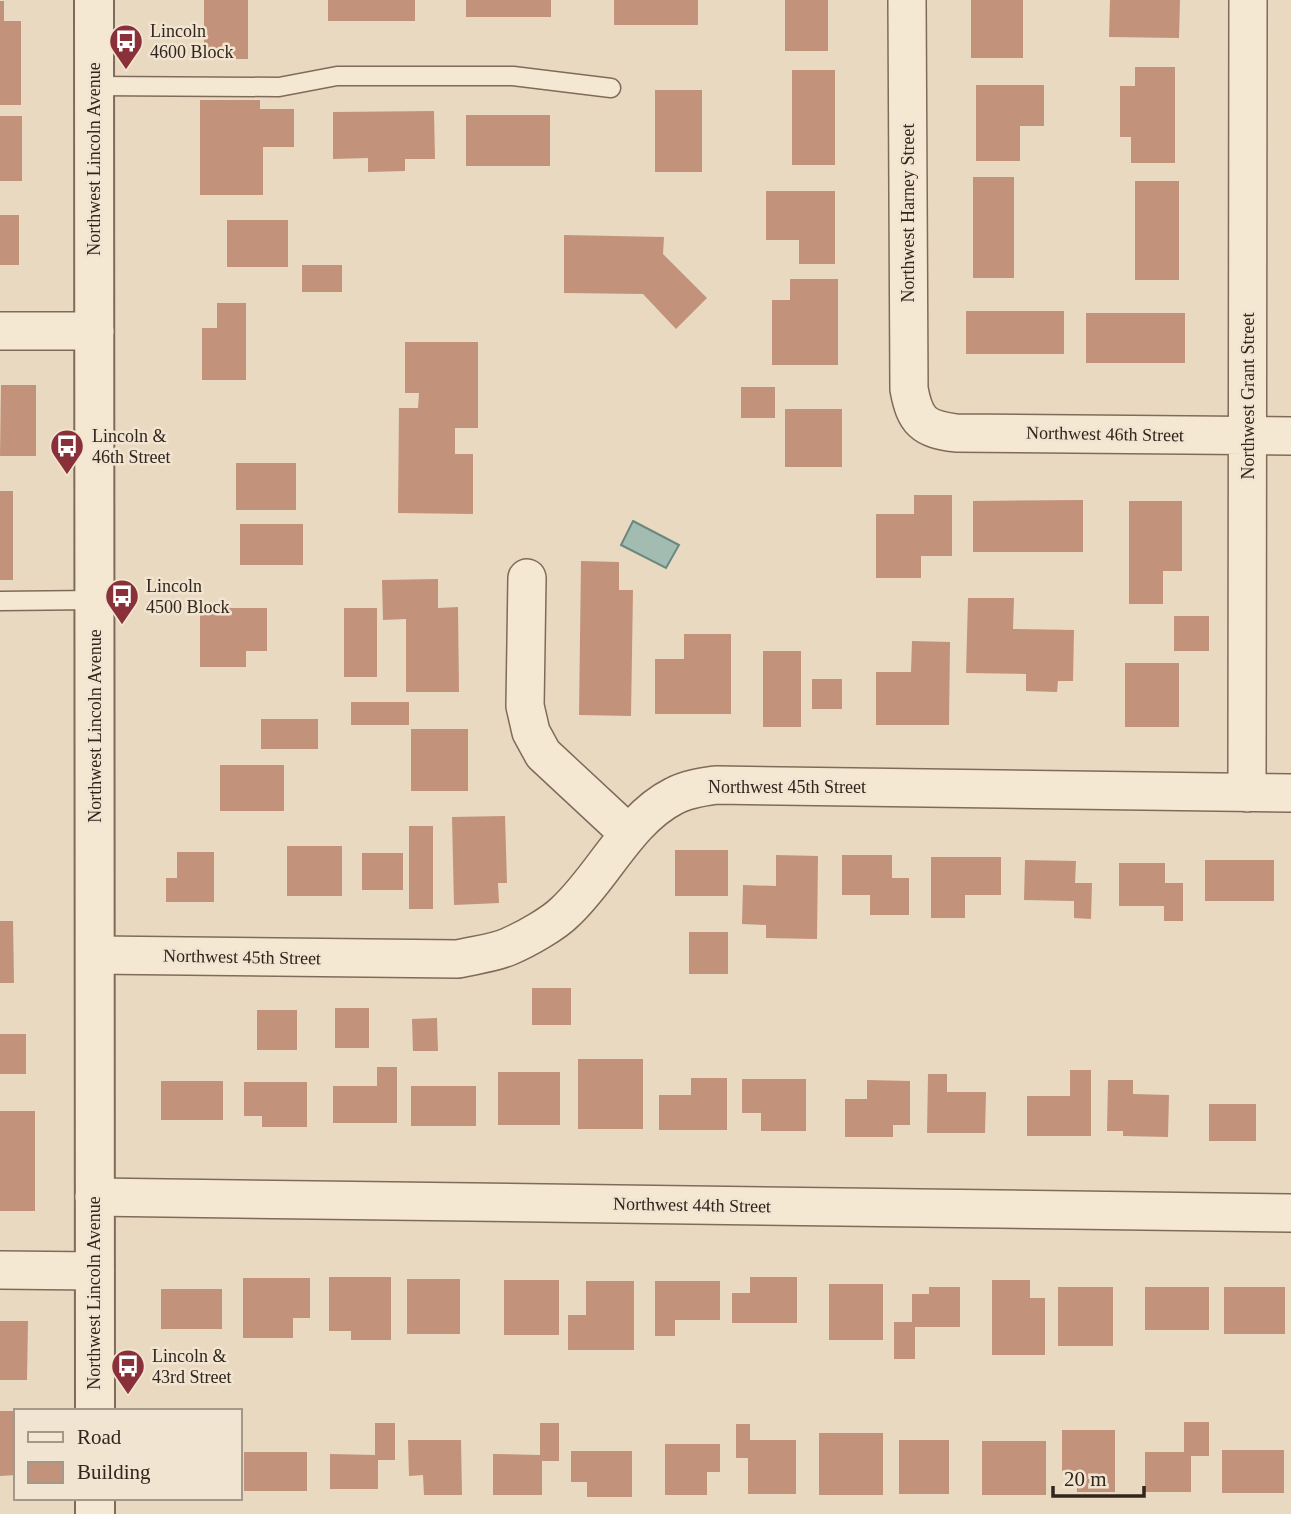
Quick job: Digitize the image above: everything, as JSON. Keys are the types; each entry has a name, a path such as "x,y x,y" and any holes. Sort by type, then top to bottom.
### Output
{"street":[{"name":"Northwest Lincoln Avenue","path":"94,0 95,1409"},
{"name":"Northwest Harney Street","path":"907,0 909,389 913,409 921,422"},
{"name":"Northwest Grant Street","path":"1247,793 1248,0"},
{"path":"0,331 95,331"},
{"name":"Northwest 46th Street","path":"921,422 940,431 956,433 1291,436"},
{"path":"527,578 525,706 531,732 543,754 629,834"},
{"name":"Northwest 45th Street","path":"95,956 458,959 509,947 564,914 598,877 629,834 655,808 675,795 716,785 1291,793"},
{"name":"Northwest 44th Street","path":"94,1197 1291,1213"},
{"path":"0,1270 95,1271"}],"lane":[{"path":"94,86 279,87 337,76 513,76 611,88"},
{"path":"0,601 95,600"}],"shaded area":[{"path":"633,521 679,545 666,568 621,545"}],"building":[{"path":"204,0 248,0 248,59 204,59"},
{"path":"328,0 415,0 415,21 328,21"},
{"path":"466,0 551,0 551,17 466,17"},
{"path":"614,0 698,0 698,25 614,25"},
{"path":"785,0 828,0 828,51 785,51"},
{"path":"971,0 1023,0 1023,58 971,58"},
{"path":"1110,0 1180,0 1179,38 1109,37"},
{"path":"0,1 4,1 4,21 21,21 21,105 0,105"},
{"path":"1135,67 1175,67 1175,163 1131,163 1131,137 1120,137 1120,86 1135,86"},
{"path":"792,70 835,70 835,165 792,165"},
{"path":"976,85 1044,85 1044,126 1020,126 1020,161 976,161"},
{"path":"655,90 702,90 702,172 655,172"},
{"path":"200,100 260,100 260,109 294,109 294,147 263,147 263,195 200,195"},
{"path":"434,111 435,159 405,159 405,171 368,172 368,158 333,159 333,112"},
{"path":"466,115 550,115 550,166 466,166"},
{"path":"0,116 22,116 22,181 0,181"},
{"path":"973,177 1014,177 1014,278 973,278"},
{"path":"1135,181 1179,181 1179,280 1135,280"},
{"path":"766,191 835,191 835,264 799,264 799,240 766,240"},
{"path":"0,215 19,215 19,265 0,265"},
{"path":"227,220 288,220 288,267 227,267"},
{"path":"564,235 664,237 663,254 707,298 676,329 643,294 564,293"},
{"path":"302,265 342,265 342,292 302,292"},
{"path":"790,279 838,279 838,365 772,365 772,300 790,300"},
{"path":"217,303 246,303 246,380 202,380 202,328 217,328"},
{"path":"966,311 1064,311 1064,354 966,354"},
{"path":"1086,313 1185,313 1185,363 1086,363"},
{"path":"405,342 478,342 478,428 455,428 455,454 473,454 473,514 398,513 399,408 418,408 419,393 405,393"},
{"path":"1,385 36,385 36,456 0,456"},
{"path":"741,387 775,387 775,418 741,418"},
{"path":"785,409 842,409 842,467 785,467"},
{"path":"236,463 296,463 296,510 236,510"},
{"path":"0,491 13,491 13,580 0,580"},
{"path":"914,495 952,495 952,556 921,556 921,578 876,578 876,514 914,514"},
{"path":"1083,500 1083,552 973,552 973,501"},
{"path":"1129,501 1182,501 1182,571 1163,571 1163,604 1129,604"},
{"path":"240,524 303,524 303,565 240,565"},
{"path":"581,561 619,562 619,590 633,590 631,716 579,715"},
{"path":"438,579 438,608 458,607 459,692 406,692 406,619 383,620 382,580"},
{"path":"968,598 1014,598 1013,629 1074,630 1073,681 1058,681 1057,692 1026,691 1026,674 966,673"},
{"path":"200,608 267,608 267,651 246,651 246,667 200,667"},
{"path":"344,608 377,608 377,677 344,677"},
{"path":"1174,616 1209,616 1209,651 1174,651"},
{"path":"684,634 731,634 731,714 655,714 655,659 684,659"},
{"path":"912,641 950,642 949,725 876,725 876,672 911,672"},
{"path":"763,651 801,651 801,727 763,727"},
{"path":"1125,663 1179,663 1179,727 1125,727"},
{"path":"812,679 842,679 842,709 812,709"},
{"path":"351,702 409,702 409,725 351,725"},
{"path":"261,719 318,719 318,749 261,749"},
{"path":"411,729 468,729 468,791 411,791"},
{"path":"220,765 284,765 284,811 220,811"},
{"path":"505,816 507,883 498,883 499,903 454,905 452,817"},
{"path":"409,826 433,826 433,909 409,909"},
{"path":"287,846 342,846 342,896 287,896"},
{"path":"675,850 728,850 728,896 675,896"},
{"path":"177,852 214,852 214,902 166,902 166,878 177,878"},
{"path":"362,853 403,853 403,890 362,890"},
{"path":"776,855 818,856 817,939 766,938 766,925 742,924 743,885 776,886"},
{"path":"842,855 892,855 892,878 909,878 909,915 870,915 870,895 842,895"},
{"path":"931,857 1001,857 1001,895 965,895 965,918 931,918"},
{"path":"1025,860 1076,861 1075,883 1092,883 1091,919 1074,918 1074,901 1024,900"},
{"path":"1205,860 1274,860 1274,901 1205,901"},
{"path":"1119,863 1165,863 1165,883 1183,883 1183,921 1164,921 1164,906 1119,906"},
{"path":"0,921 13,921 14,983 0,983"},
{"path":"689,932 728,932 728,974 689,974"},
{"path":"532,988 571,988 571,1025 532,1025"},
{"path":"335,1008 369,1008 369,1048 335,1048"},
{"path":"257,1010 297,1010 297,1050 257,1050"},
{"path":"437,1018 438,1051 413,1051 412,1019"},
{"path":"0,1034 26,1034 26,1074 0,1074"},
{"path":"578,1059 643,1059 643,1129 578,1129"},
{"path":"377,1067 397,1067 397,1123 333,1123 333,1086 377,1086"},
{"path":"1070,1070 1091,1070 1091,1136 1027,1136 1027,1096 1070,1096"},
{"path":"498,1072 560,1072 560,1125 498,1125"},
{"path":"928,1074 947,1074 947,1092 986,1092 985,1133 927,1133"},
{"path":"691,1078 727,1078 727,1130 659,1130 659,1095 691,1095"},
{"path":"742,1079 806,1079 806,1131 761,1131 761,1113 742,1113"},
{"path":"867,1080 910,1081 910,1125 893,1125 893,1137 845,1137 845,1099 867,1099"},
{"path":"1108,1080 1133,1080 1133,1094 1169,1095 1168,1137 1123,1136 1123,1131 1107,1131"},
{"path":"161,1081 223,1081 223,1120 161,1120"},
{"path":"244,1082 307,1082 307,1127 262,1127 262,1116 244,1116"},
{"path":"411,1086 476,1086 476,1126 411,1126"},
{"path":"1209,1104 1256,1104 1256,1141 1209,1141"},
{"path":"0,1111 35,1111 35,1211 0,1211"},
{"path":"329,1277 391,1277 391,1340 351,1340 351,1331 329,1331"},
{"path":"750,1277 797,1277 797,1323 732,1323 732,1293 750,1293"},
{"path":"243,1278 310,1278 310,1318 293,1318 293,1338 243,1338"},
{"path":"407,1279 460,1279 460,1334 407,1334"},
{"path":"504,1280 559,1280 559,1335 504,1335"},
{"path":"992,1280 1030,1280 1030,1298 1045,1298 1045,1355 992,1355"},
{"path":"586,1281 634,1281 634,1350 568,1350 568,1315 586,1315"},
{"path":"655,1281 720,1281 720,1320 675,1320 675,1336 655,1336"},
{"path":"829,1284 883,1284 883,1340 829,1340"},
{"path":"929,1287 960,1287 960,1327 915,1327 915,1359 894,1359 894,1322 912,1322 912,1294 929,1294"},
{"path":"1058,1287 1113,1287 1113,1346 1058,1346"},
{"path":"1145,1287 1209,1287 1209,1330 1145,1330"},
{"path":"1224,1287 1285,1287 1285,1334 1224,1334"},
{"path":"161,1289 222,1289 222,1329 161,1329"},
{"path":"0,1321 28,1321 27,1380 0,1380"},
{"path":"0,1411 14,1411 14,1475 0,1476"},
{"path":"1184,1422 1209,1422 1209,1456 1191,1456 1191,1492 1145,1492 1145,1452 1184,1452"},
{"path":"375,1423 395,1423 395,1460 378,1460 378,1489 330,1489 330,1454 375,1455"},
{"path":"540,1423 559,1423 559,1461 542,1461 542,1495 493,1495 493,1454 540,1455"},
{"path":"736,1424 750,1424 750,1440 796,1440 796,1494 748,1494 748,1458 736,1458"},
{"path":"1062,1430 1115,1430 1115,1492 1077,1492 1077,1471 1062,1471"},
{"path":"819,1433 883,1433 883,1495 819,1495"},
{"path":"408,1440 461,1440 462,1495 424,1495 423,1475 409,1476"},
{"path":"899,1440 949,1440 949,1494 899,1494"},
{"path":"982,1441 1046,1441 1046,1495 982,1495"},
{"path":"665,1444 720,1444 720,1472 707,1472 707,1495 665,1495"},
{"path":"1222,1450 1284,1450 1284,1493 1222,1493"},
{"path":"571,1451 632,1451 632,1497 587,1497 587,1482 571,1482"},
{"path":"244,1452 307,1452 307,1491 244,1491"}],"place":[{"name":"Lincoln 4600 Block","path":"126,71"},
{"name":"Lincoln & 46th Street","path":"67,476"},
{"name":"Lincoln 4500 Block","path":"122,626"},
{"name":"Lincoln & 43rd Street","path":"128,1396"}]}
